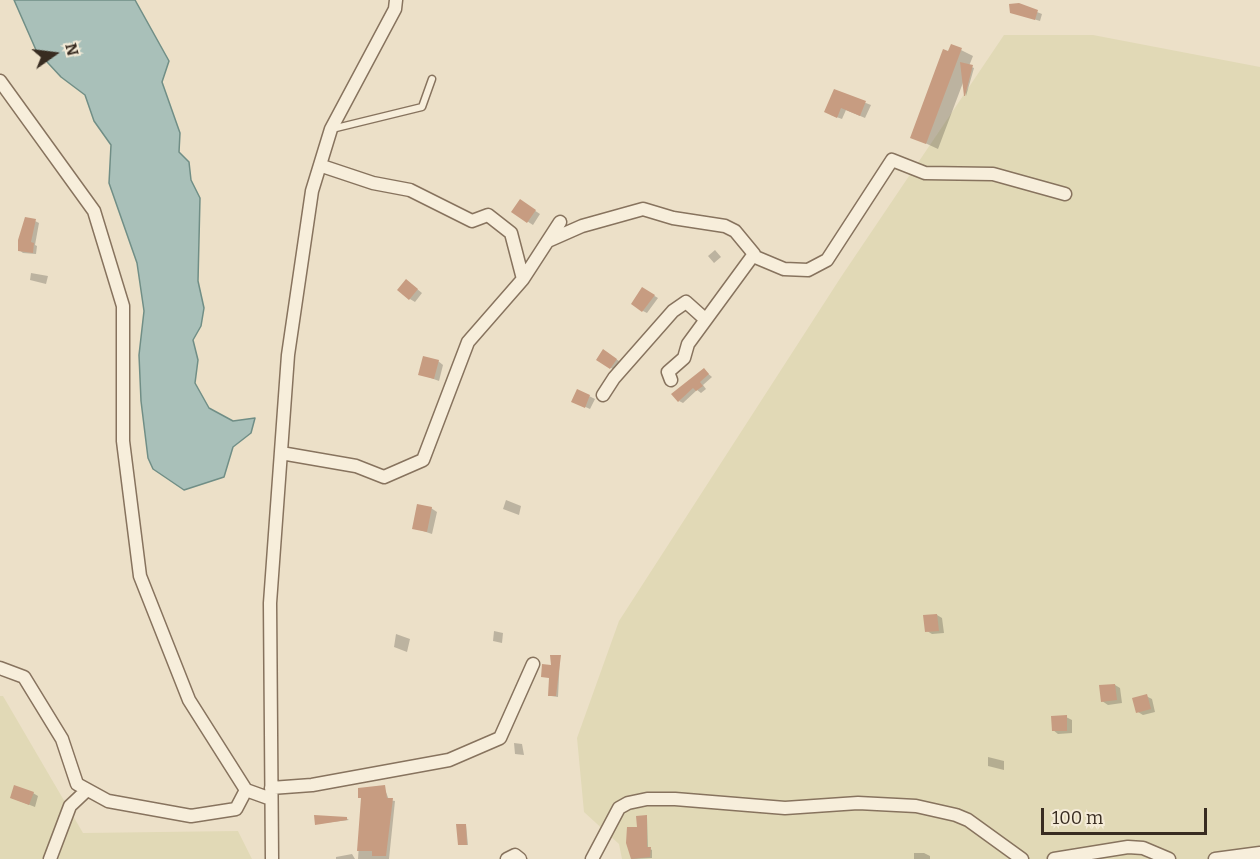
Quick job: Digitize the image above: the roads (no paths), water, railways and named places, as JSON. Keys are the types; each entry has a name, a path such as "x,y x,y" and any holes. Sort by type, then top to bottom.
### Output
{"street":[{"path":"272,859 270,603 290,343 312,191 322,166 331,129 395,9 396,0"},
{"path":"0,81 94,211 123,306 123,441 140,576 189,700 246,790"},
{"path":"548,241 582,226 644,209 673,218 725,226 735,231 753,256 784,269 808,270 827,260 892,160 925,173 993,174 1065,194"},
{"path":"322,166 373,183 410,190 472,221 488,215 511,233 523,279"},
{"path":"281,453 356,466 384,477 423,460 468,342 523,279 560,222"},
{"path":"671,380 668,372 684,358 688,344 753,256"},
{"path":"603,395 614,378 673,311 686,302 705,319"},
{"path":"246,790 271,793 449,760 500,738 533,664"},
{"path":"0,668 24,676 62,739 77,784 108,801 191,816 236,809 246,790"},
{"path":"50,859 70,806 87,790"},
{"path":"592,859 619,808 647,799 739,802 785,808 858,803 916,806 956,814 968,820 1022,859"},
{"path":"1054,859 1128,847 1143,848 1169,859"},
{"path":"1215,859 1260,853"},
{"path":"507,859 515,855 520,859"}],"lane":[{"path":"331,129 422,107 432,79"}],"water":[{"path":"14,0 135,0 169,61 162,82 180,133 179,152 189,162 191,180 200,198 198,281 204,308 201,326 193,340 198,360 195,383 209,408 233,421 255,418 251,433 233,447 224,477 184,490 153,469 148,458 141,401 139,355 144,311 137,263 109,183 111,145 94,121 85,95 61,77 36,50"}]}
